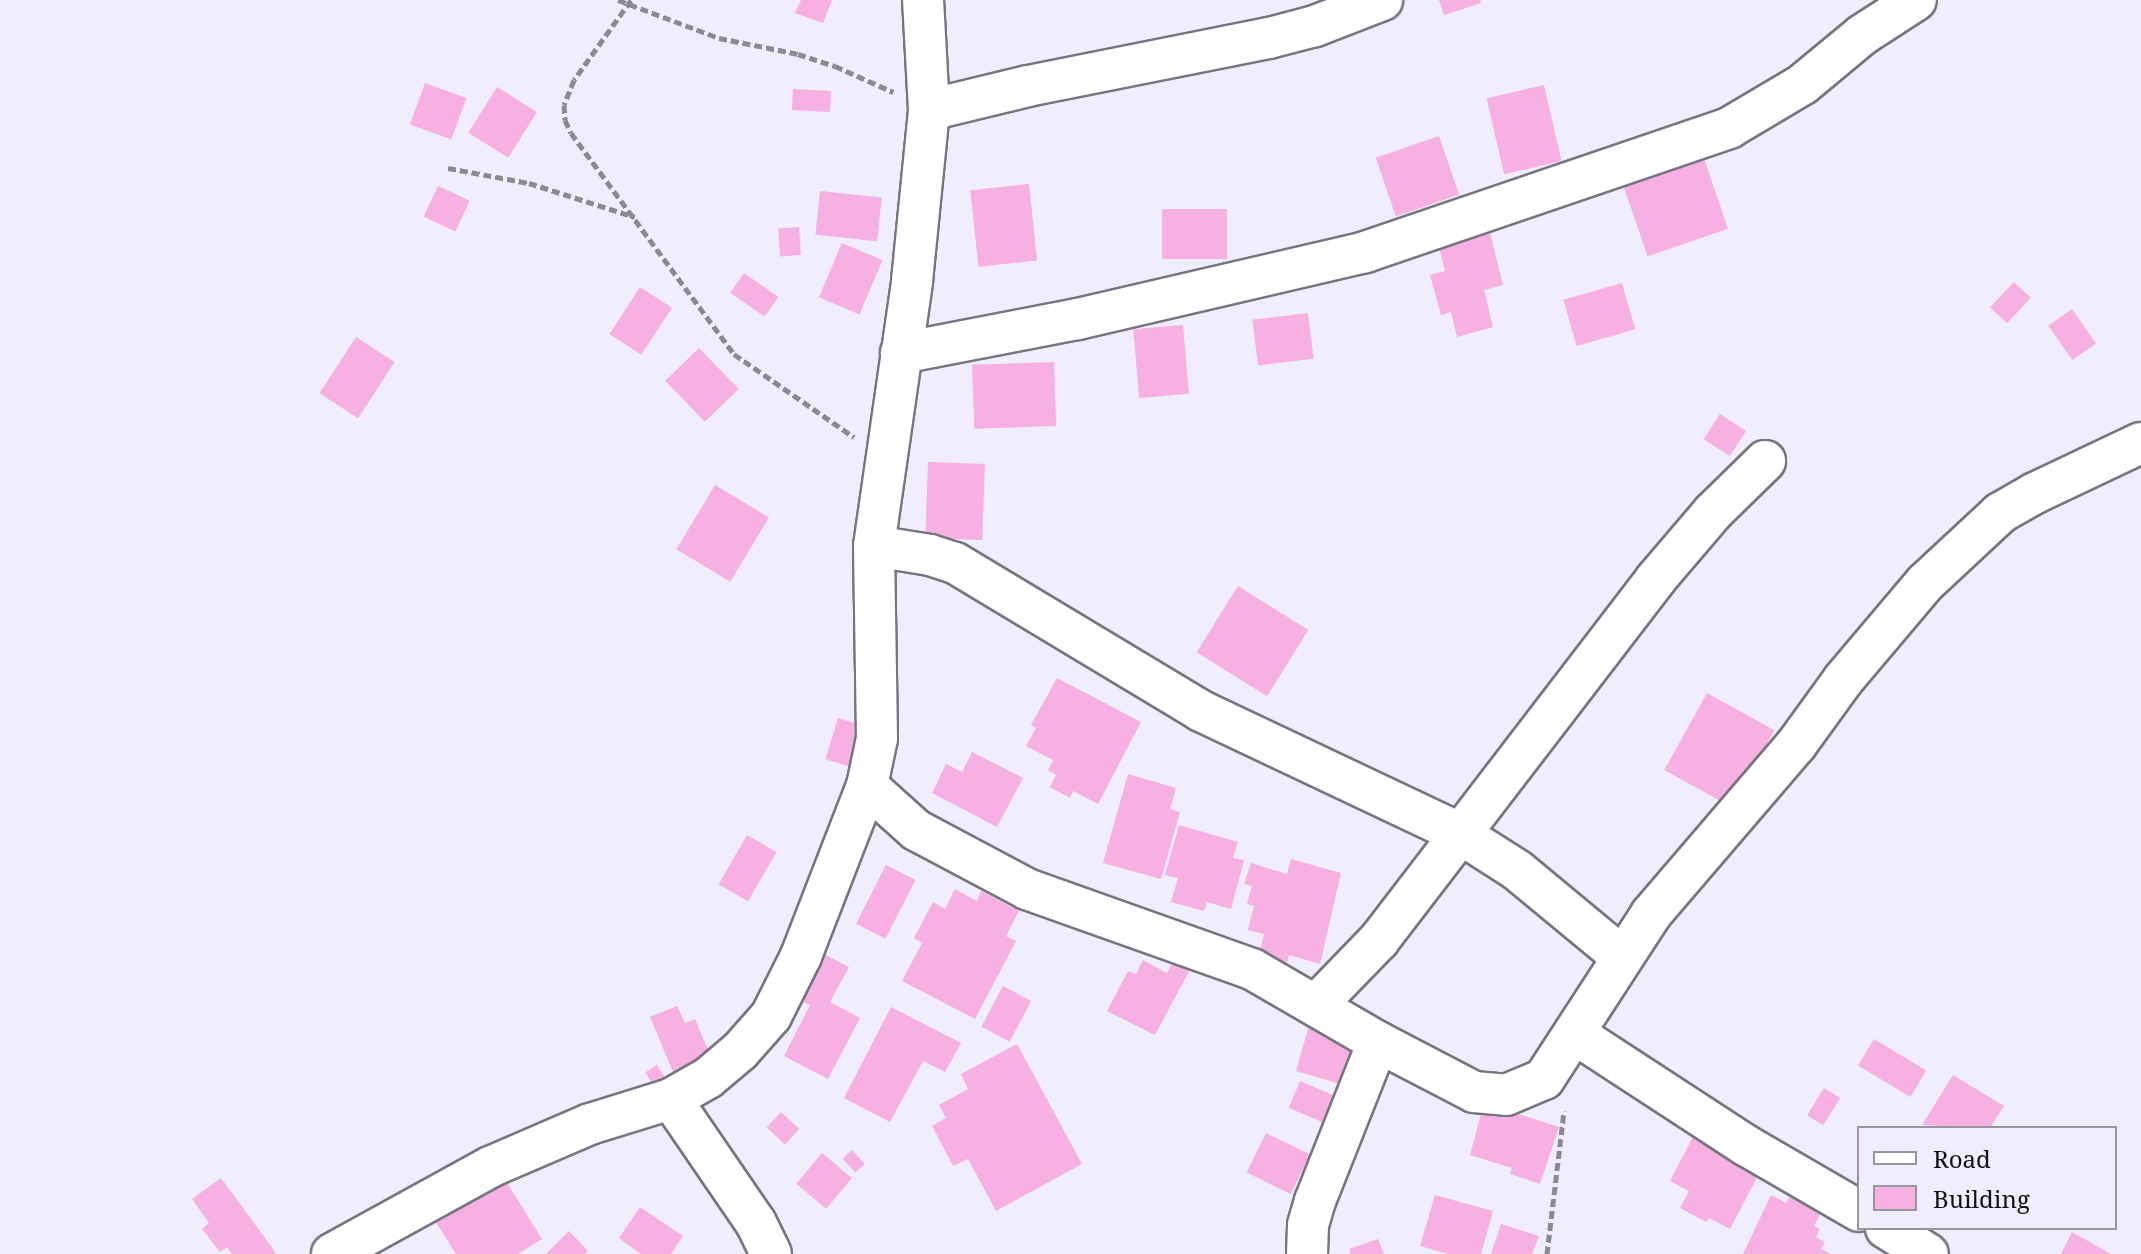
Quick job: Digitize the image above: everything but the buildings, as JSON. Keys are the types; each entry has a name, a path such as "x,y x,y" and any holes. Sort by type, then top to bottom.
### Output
{"street":[{"path":"332,1254 490,1167 590,1124 671,1099 719,1069 771,1016 801,956 867,786 877,738 874,546 901,353 929,110 923,0"},
{"path":"929,110 1028,86 1269,38 1315,26 1382,0"},
{"path":"901,353 1078,319 1365,252 1729,128 1778,101 1862,35 1916,0"},
{"path":"867,786 916,830 1014,883 1222,957 1317,1004 1378,1042 1474,1092 1506,1095 1544,1079 1569,1044 1621,956 1660,902 1796,745 1843,680 1925,583 2000,513 2141,443"},
{"path":"1317,1004 1379,940 1655,580 1713,512 1765,461"},
{"path":"874,546 955,563 1134,674 1201,711 1459,833 1517,870 1621,956"},
{"path":"1307,1254 1308,1225 1315,1201 1378,1042"},
{"path":"1569,1044 1857,1210"},
{"path":"671,1099 756,1223 771,1254"},
{"path":"1889,1230 1928,1254"}],"path":[{"path":"618,0 719,38 798,54 835,66 929,110"},
{"path":"629,2 574,80 564,105 571,133 636,217 734,354 885,457"},
{"path":"448,168 529,183 636,217"},
{"path":"1547,1254 1569,1044"}]}
